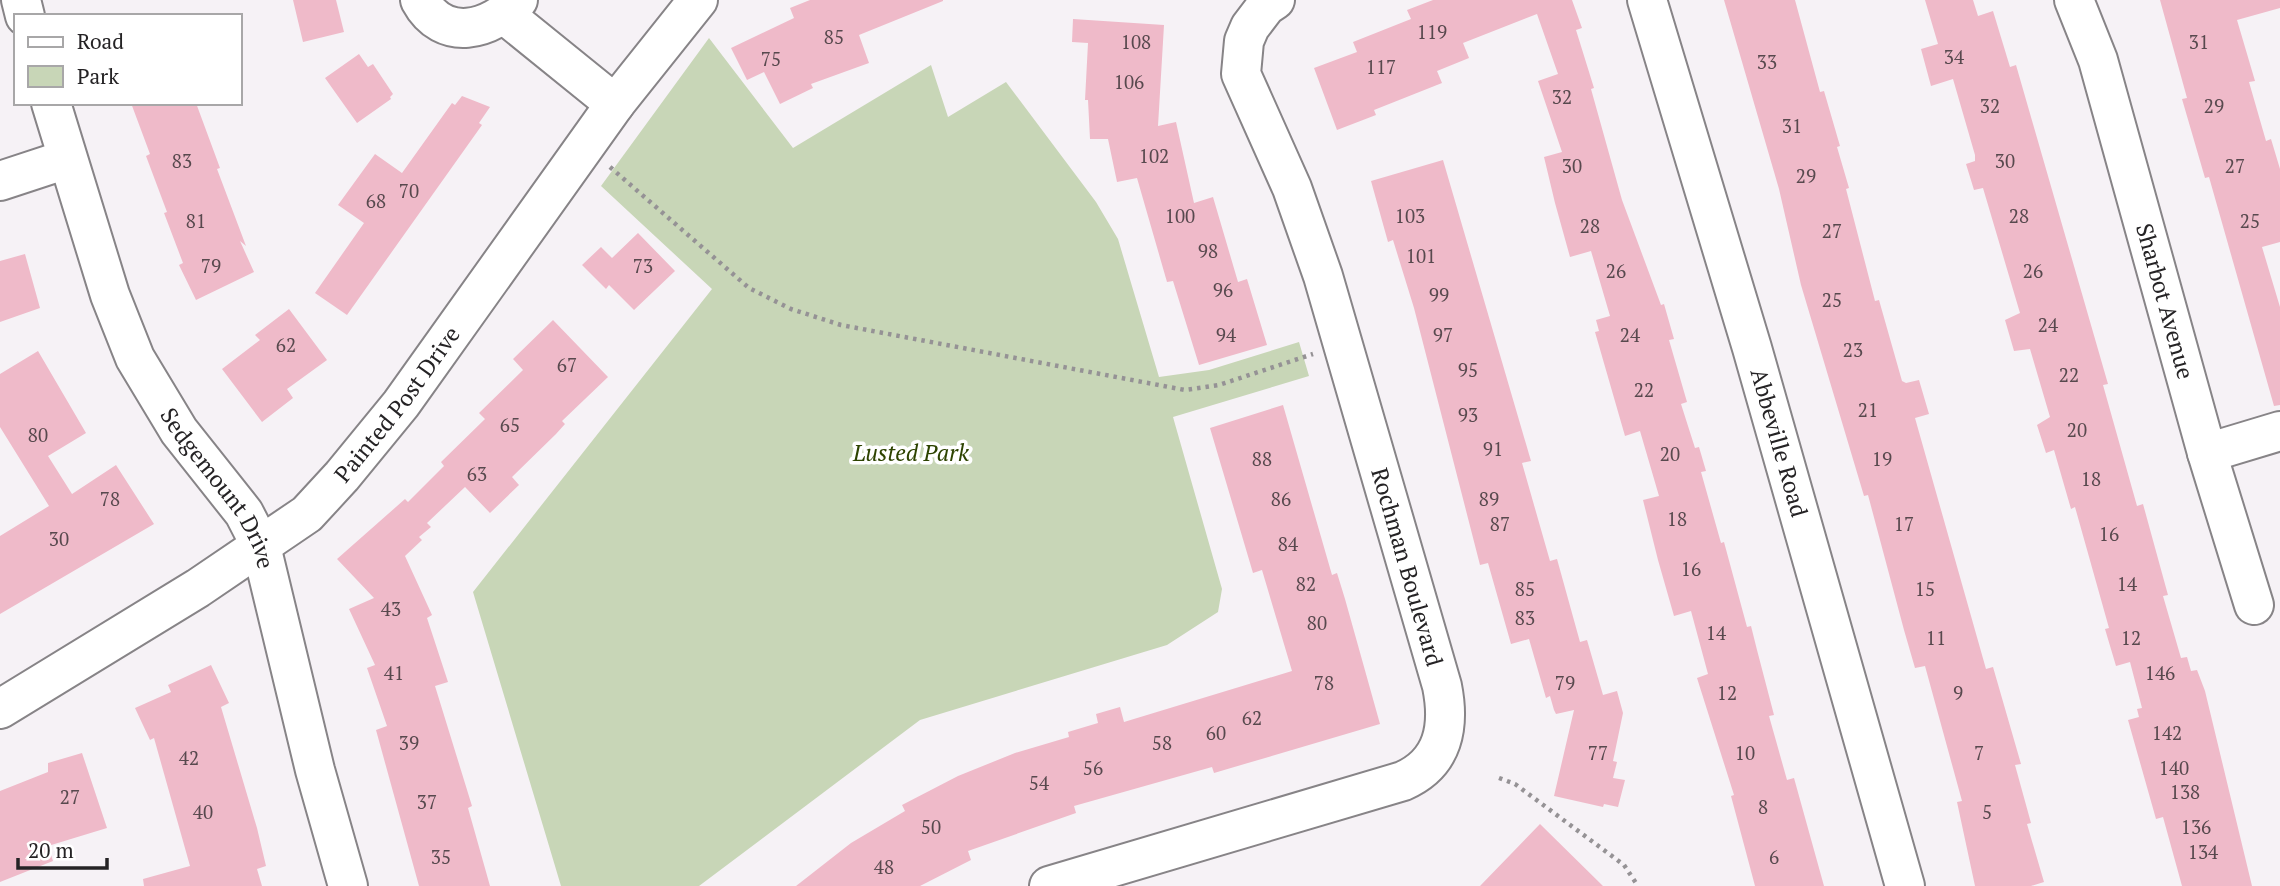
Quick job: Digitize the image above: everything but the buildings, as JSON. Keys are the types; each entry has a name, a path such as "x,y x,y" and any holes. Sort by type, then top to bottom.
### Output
{"street":[{"path":"420,0 427,13 454,28 487,25 512,7 615,104"},
{"name":"Painted Post Drive","path":"0,709 198,588 307,514 351,466 401,404 615,104 698,0"},
{"name":"Rochman Boulevard","path":"1049,886 1403,780 1423,770 1439,751 1446,715 1442,686 1343,345 1308,230 1241,74 1244,41 1250,27 1275,0"},
{"name":"Abbeville Road","path":"1647,0 1752,348 1905,886"},
{"name":"Sharbot Avenue","path":"2074,0 2098,60 2207,453 2254,605"},
{"name":"Sedgemount Drive","path":"52,105 110,295 135,358 179,430 244,513 261,546 315,770 348,886"},
{"path":"0,181 68,159"},
{"path":"2207,453 2280,431"}],"path":[{"path":"586,145 749,288 790,309 841,325 1185,390 1227,382 1343,345"},
{"path":"1499,778 1515,784 1624,865 1639,886"}],"green space":[{"name":"Lusted Park","path":"709,38 793,148 931,65 948,117 1006,82 1096,202 1118,239 1159,377 1209,370 1299,342 1309,376 1173,417 1222,589 1218,612 1167,645 920,720 699,886 561,886 473,592 712,289 601,186"}]}
